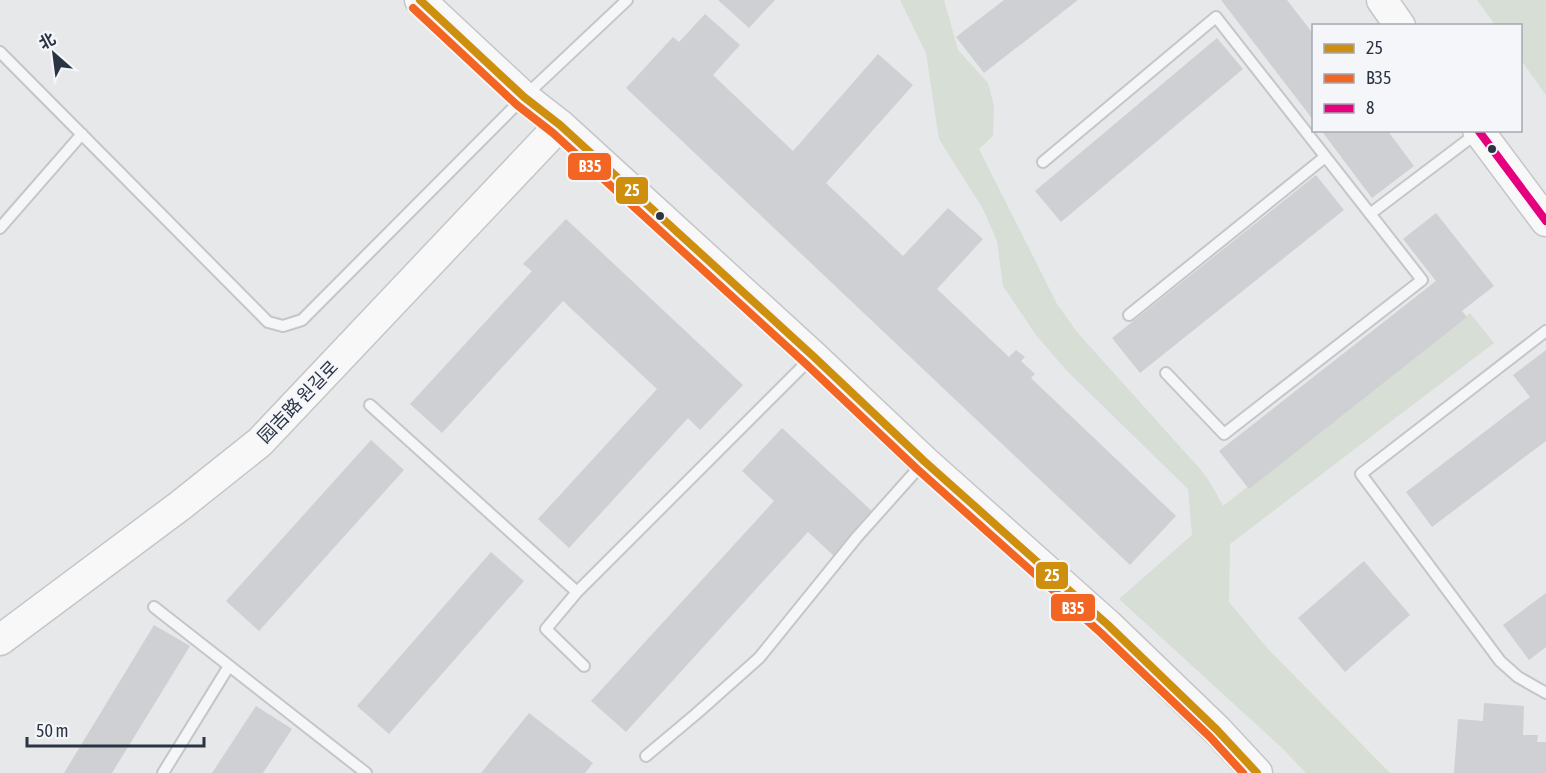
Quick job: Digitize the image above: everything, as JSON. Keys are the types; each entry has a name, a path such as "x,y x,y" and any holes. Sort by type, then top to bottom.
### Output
{"main road":[{"path":"420,0 524,97 560,125 813,356 924,461 1108,624 1217,730 1257,773"},
{"path":"1382,0 1399,24"},
{"name":"园吉路 원길로","path":"0,640 172,512 260,442 560,125"},
{"path":"1480,132 1546,222"}],"lane":[{"path":"0,52 268,322 283,326 302,320 524,97 627,0"},
{"path":"1043,162 1216,17 1422,280 1224,434 1166,373"},
{"path":"1370,214 1478,132"},
{"path":"0,228 82,134"},
{"path":"1129,315 1325,157"},
{"path":"1546,331 1361,474 1500,661 1518,677 1546,693"},
{"path":"584,666 546,629 577,592 813,356"},
{"path":"370,405 577,592"},
{"path":"646,756 759,658 857,537 924,461"},
{"path":"154,607 366,773"},
{"path":"163,773 229,666"}],"shaded area":[{"path":"900,0 944,0 958,50 988,83 994,106 993,136 979,149 1057,304 1077,332 1201,470 1223,506 1470,313 1494,343 1230,544 1229,602 1268,649 1390,773 1306,773 1281,747 1119,599 1192,535 1188,489 1067,371 1036,335 1003,286 997,241 983,209 939,139 926,53"},
{"path":"1477,0 1546,0 1546,95 1522,61 1522,24 1494,24"}],"building":[{"path":"718,0 775,0 749,28"},
{"path":"1004,0 1078,0 984,73 956,37"},
{"path":"1221,0 1287,0 1312,32 1312,118"},
{"path":"705,14 740,45 713,75 793,151 878,54 913,85 826,183 903,256 948,208 983,239 937,289 1009,357 1016,350 1025,357 1021,361 1035,374 1031,378 1176,516 1130,565 626,88 673,37 679,42"},
{"path":"1217,38 1243,69 1061,222 1035,191"},
{"path":"1322,132 1388,132 1414,166 1372,198"},
{"path":"1316,175 1344,210 1140,373 1112,338"},
{"path":"1436,213 1494,286 1462,311 1467,317 1249,489 1219,451 1436,281 1403,239"},
{"path":"566,219 743,385 700,430 688,418 569,548 538,519 657,389 563,301 442,433 410,404 532,271 523,264"},
{"path":"1546,350 1546,441 1432,527 1406,492 1530,397 1513,375"},
{"path":"782,428 874,513 834,556 808,532 626,732 591,701 774,501 742,471"},
{"path":"371,440 404,470 259,631 226,601"},
{"path":"491,552 524,581 389,734 357,706"},
{"path":"1364,561 1410,615 1345,672 1298,618"},
{"path":"1546,593 1546,647 1529,660 1503,625"},
{"path":"154,625 190,646 112,773 64,773"},
{"path":"1484,703 1524,706 1523,735 1538,735 1537,742 1546,742 1546,773 1454,773 1458,719 1483,721"},
{"path":"256,706 292,729 263,773 212,773"},
{"path":"529,713 593,763 585,773 481,773"}],"transit line":[{"name":"25","path":"420,0 524,97 560,125 813,356 924,461 1108,625 1217,730 1257,773"},
{"name":"B35","path":"413,8 517,105 553,133 806,364 917,469 1101,633 1210,737 1243,773"},
{"name":"8","path":"1479,132 1546,221"}]}
